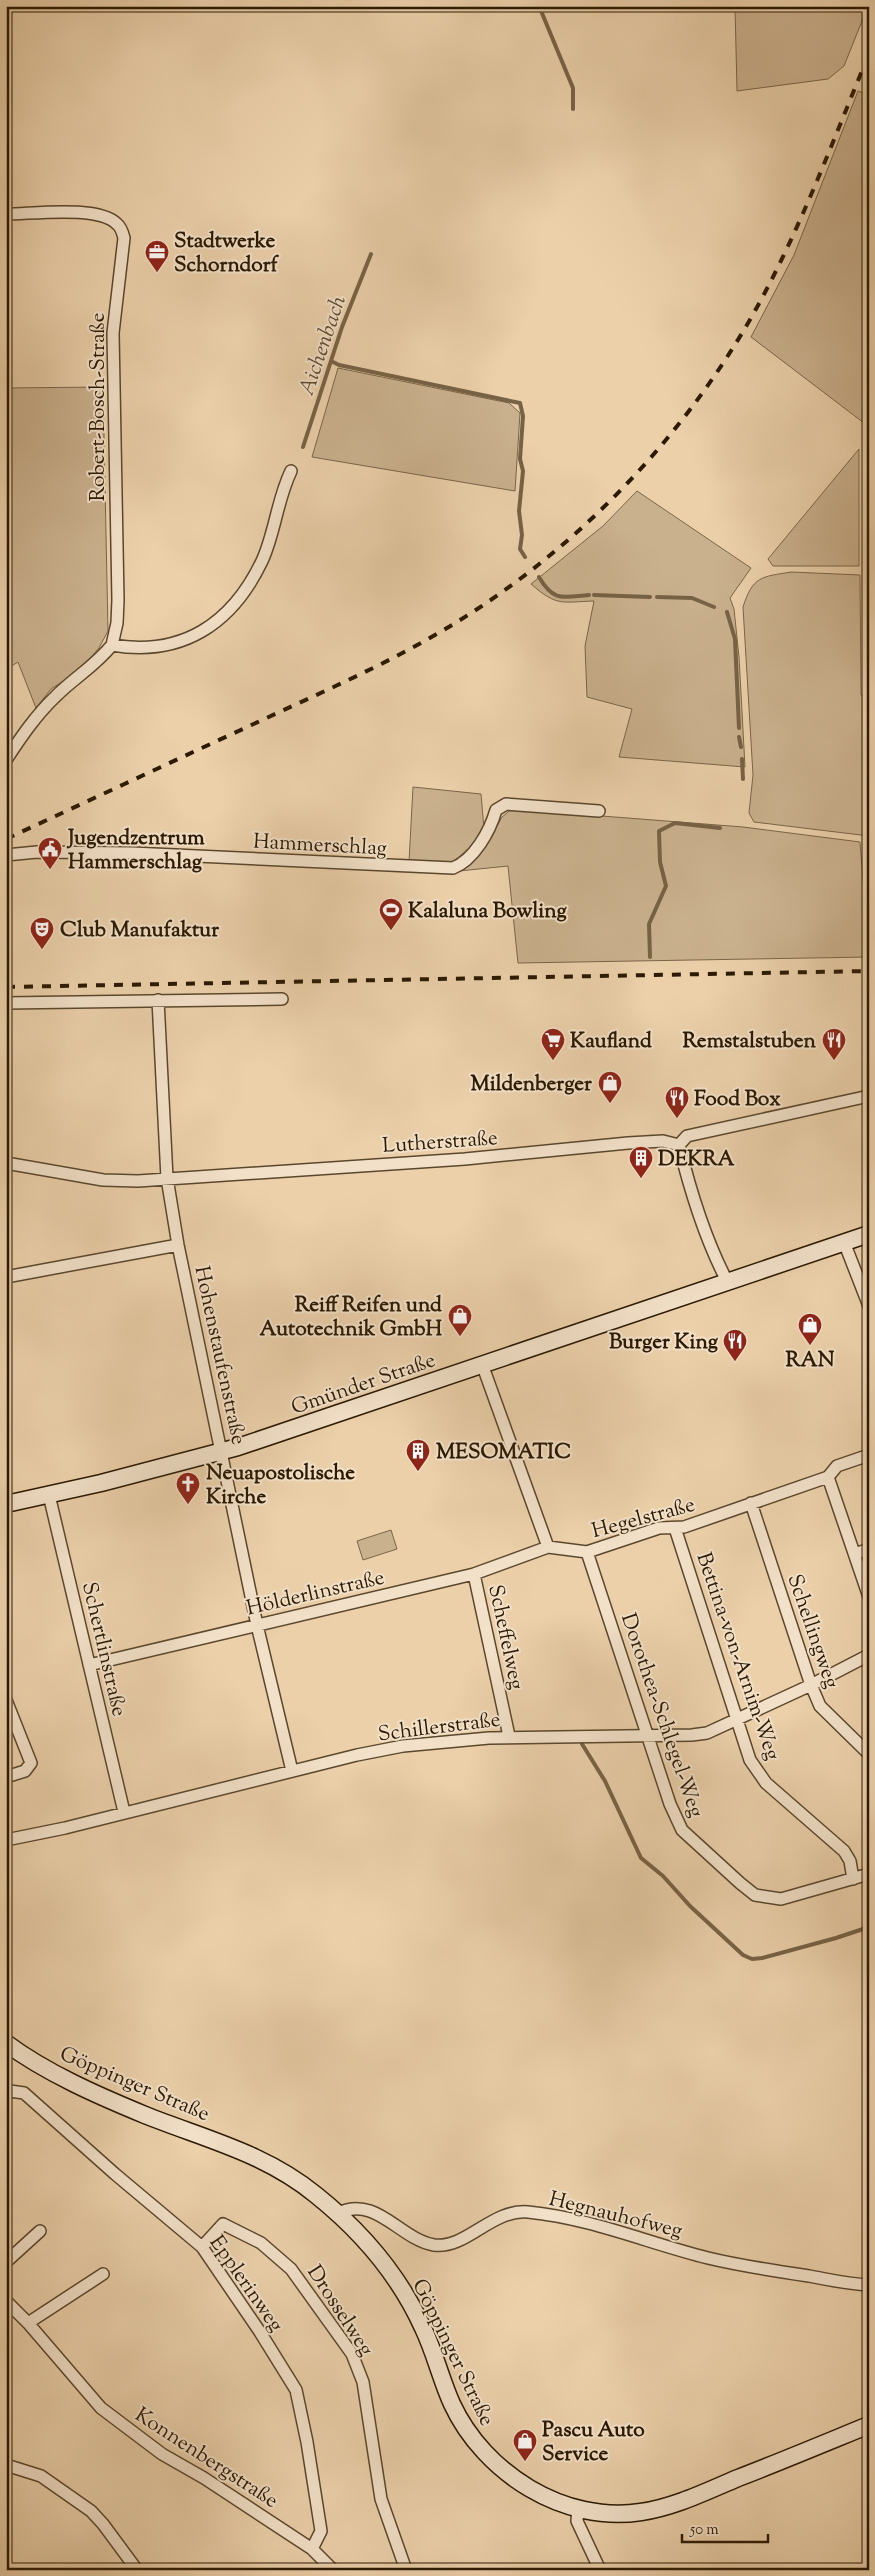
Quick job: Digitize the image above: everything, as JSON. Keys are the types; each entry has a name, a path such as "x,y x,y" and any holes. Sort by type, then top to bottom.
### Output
{"main road":[{"name":"Gmünder Straße","path":"6,1504 222,1452 869,1234"},
{"name":"Göppinger Straße","path":"6,2043 38,2064 145,2115 248,2152 274,2166 314,2193 338,2213 370,2245 411,2305 424,2329 452,2405 471,2438 503,2472 547,2498 599,2512 640,2512 682,2501 869,2425"}],"street":[{"name":"Robert-Bosch-Straße","path":"6,214 90,214 106,217 118,225 124,238 124,258 115,302 113,334 118,600 117,623 112,645"},
{"path":"6,760 34,719 57,694 98,662 112,645 153,648 175,644 204,631 231,608 262,560 283,489 292,471"},
{"name":"Hammerschlag","path":"6,855 37,852 132,853 453,868 462,865 473,852 491,826 496,810 506,804 599,811"},
{"path":"6,1003 282,999"},
{"name":"Hohenstaufenstraße","path":"158,1000 167,1178 178,1245 257,1624 292,1771"},
{"path":"727,1281 711,1243 679,1144 687,1136 869,1096"},
{"name":"Lutherstraße","path":"6,1163 103,1180 138,1182 167,1178 465,1159 628,1143 663,1141 679,1144"},
{"path":"844,1242 869,1306"},
{"path":"6,1277 178,1245"},
{"path":"482,1364 548,1547"},
{"name":"Hegelstraße","path":"548,1547 587,1552 659,1528 684,1527 828,1477 837,1466 869,1455"},
{"path":"828,1477 869,1596"},
{"name":"Schertlinstraße","path":"49,1495 124,1812"},
{"name":"Schellingweg","path":"751,1503 810,1685 820,1706 869,1754"},
{"name":"Bettina-von-Arnim-Weg","path":"675,1528 750,1760 757,1772 844,1851 850,1861 853,1878"},
{"name":"Hölderlinstraße","path":"89,1666 257,1624 474,1574 548,1547"},
{"path":"855,1554 869,1549"},
{"name":"Dorothea-Schlegel-Weg","path":"587,1552 670,1804 682,1830 755,1895 781,1899 869,1874"},
{"name":"Scheffelweg","path":"474,1574 509,1736"},
{"name":"Schillerstraße","path":"6,1840 65,1828 292,1771 403,1746 509,1736 648,1736 707,1733 869,1655"},
{"path":"6,1700 31,1763 25,1771 6,1777"},
{"name":"Epplerinweg","path":"6,2095 10,2091 24,2093 114,2174 202,2247 260,2332 296,2390 307,2442 321,2531 312,2549"},
{"name":"Hegnauhofweg","path":"338,2213 350,2208 373,2212 433,2245 447,2245 494,2218 512,2213 526,2212 606,2227 708,2258 766,2270 869,2285"},
{"name":"Drosselweg","path":"202,2247 223,2224 261,2243 291,2269 352,2354 363,2382 381,2499 406,2570"},
{"path":"6,2262 40,2231"},
{"path":"28,2323 103,2274"},
{"name":"Konnenbergstraße","path":"6,2301 28,2323 101,2408 162,2454 204,2478 312,2549 333,2570"},
{"path":"6,2465 41,2476 91,2511 137,2570"},
{"path":"578,2507 577,2521 600,2570"}],"shaded area":[{"path":"735,6 868,6 844,66 828,79 737,91"},
{"path":"858,91 869,95 869,416 864,423 751,337 794,255"},
{"path":"338,368 509,403 520,413 515,491 312,457"},
{"path":"103,387 108,631 99,648 79,671 51,689 36,708 18,662 10,667 6,388"},
{"path":"859,449 859,566 773,566 768,559"},
{"path":"637,491 751,568 730,598 734,609 739,657 745,767 619,757 632,709 587,697 585,646 594,601 560,602 547,596 531,584 603,526"},
{"path":"791,572 860,575 861,695 869,698 869,836 754,822 749,813 753,775 743,607 750,589 760,580 772,575"},
{"path":"413,787 481,794 484,829 469,848 453,862 409,862"},
{"path":"512,809 743,827 860,842 869,957 518,963 508,866 459,871 486,846 502,817"},
{"path":"391,1530 397,1549 363,1560 357,1541"}],"waterway":[{"name":"Aichenbach","path":"539,6 573,88 573,109"},
{"name":"Aichenbach","path":"303,447 342,327 371,254"},
{"path":"331,361 339,365 520,403 523,416 520,459 523,471 519,511 522,535 520,549 525,557"},
{"path":"539,577 544,585 555,595 566,597 589,595"},
{"path":"594,595 650,597"},
{"path":"657,597 692,598 714,607"},
{"path":"727,612 735,639 739,728"},
{"path":"739,737 741,747"},
{"path":"742,759 743,779"},
{"path":"650,957 649,924 666,886 660,862 659,831 675,823 720,828"},
{"path":"582,1744 605,1781 641,1858 663,1876 690,1906 743,1955 752,1959 762,1958 869,1927"}],"railway":[{"path":"6,839 345,682 418,645 486,603 528,573 568,540 606,505 676,428 736,343 775,274 792,238 869,54"},
{"path":"6,987 869,971"}],"place":[{"name":"Stadtwerke Schorndorf","path":"157,273"},
{"name":"Jugendzentrum Hammerschlag","path":"50,870"},
{"name":"Kalaluna Bowling","path":"391,931"},
{"name":"Club Manufaktur","path":"42,950"},
{"name":"Kaufland","path":"553,1061"},
{"name":"Remstalstuben","path":"834,1061"},
{"name":"Mildenberger","path":"610,1104"},
{"name":"Food Box","path":"677,1119"},
{"name":"DEKRA","path":"641,1179"},
{"name":"Reiff Reifen und Autotechnik GmbH","path":"460,1337"},
{"name":"RAN","path":"810,1346"},
{"name":"Burger King","path":"735,1362"},
{"name":"MESOMATIC","path":"418,1472"},
{"name":"Neuapostolische Kirche","path":"188,1505"},
{"name":"Pascu Auto Service","path":"525,2462"}]}
